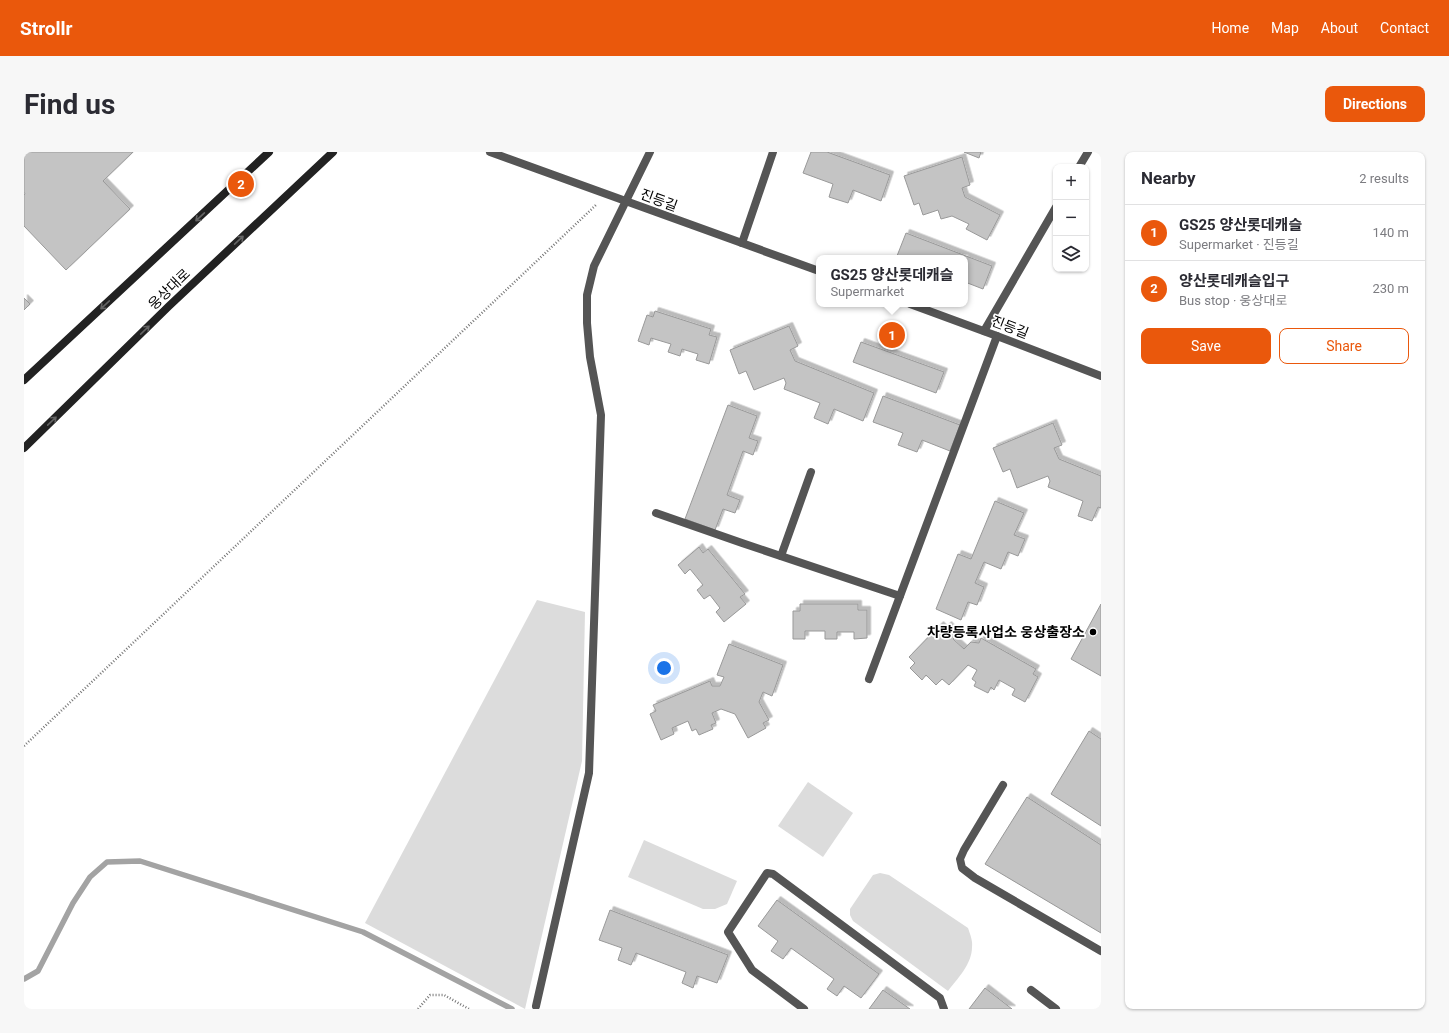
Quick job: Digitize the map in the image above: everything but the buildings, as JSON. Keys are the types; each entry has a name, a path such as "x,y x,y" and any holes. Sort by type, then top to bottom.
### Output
{"main road":[{"path":"24,380 269,152"},
{"name":"웅상대로","path":"24,448 169,306 333,152"}],"street":[{"name":"진등길","path":"490,152 816,270"},
{"path":"536,1006 589,773 601,415 590,357 587,323 587,295 594,266 650,152"},
{"path":"742,244 773,152"},
{"path":"1081,164 1088,152"},
{"path":"984,331 1053,212"},
{"name":"진등길","path":"918,307 1101,376"},
{"path":"869,679 997,336"},
{"path":"781,556 811,472"},
{"path":"656,513 900,596"},
{"path":"1003,785 964,850 960,859 962,868 975,878 1101,951"},
{"path":"804,1009 752,970 728,932 768,873 773,874 940,998 944,1009"},
{"path":"1031,990 1056,1009"}],"path":[{"path":"24,746 606,195"},
{"path":"418,1009 430,995 444,995 469,1009"}],"shaded area":[{"path":"537,600 585,612 582,761 525,1009 365,923"},
{"path":"808,782 853,813 823,857 778,826"},
{"path":"644,840 737,881 727,904 715,909 703,909 628,877"},
{"path":"880,873 889,875 968,928 972,942 970,959 964,970 948,991 853,921 850,915 850,909 873,875"}],"waterway":[{"path":"24,979 38,971 73,903 90,877 107,862 140,861 363,932 512,1009"}],"place":[{"name":"양산롯데캐슬입구","path":"241,184"},
{"name":"GS25 양산롯데캐슬","path":"892,335"},
{"name":"차량등록사업소 웅상출장소","path":"1093,632"}]}
